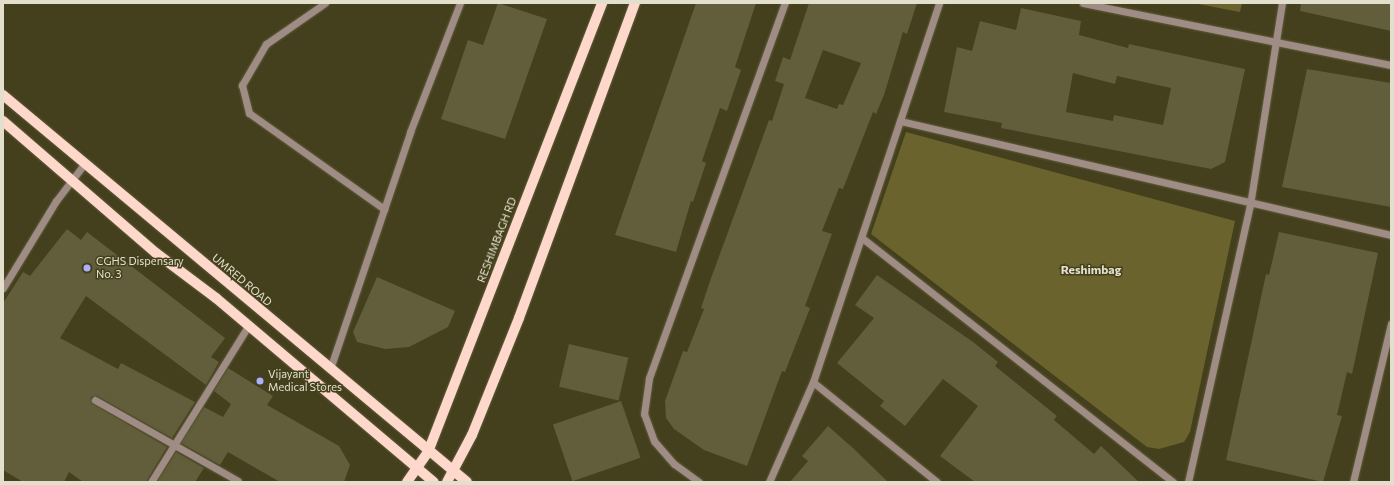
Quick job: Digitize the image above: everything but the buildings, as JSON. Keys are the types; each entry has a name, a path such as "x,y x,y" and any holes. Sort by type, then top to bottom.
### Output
{"main road":[{"name":"RESHIMBAGH RD","path":"407,482 416,467 428,452 602,3"},
{"path":"447,482 472,435 535,275 635,3"},
{"name":"UMRED ROAD","path":"3,95 428,452 466,482"},
{"path":"3,121 72,178 156,253 321,386 434,482"},
{"path":"321,386 330,369"}],"street":[{"path":"325,3 266,44 242,85 249,113 384,210"},
{"path":"330,369 384,210 460,3"},
{"path":"698,482 674,464 654,441 644,414 649,378 785,3"},
{"path":"769,482 813,382 939,3"},
{"path":"1083,3 1391,65"},
{"path":"1188,482 1250,205 1282,3"},
{"path":"900,121 1250,205 1391,235"},
{"path":"3,288 6,277 72,178 85,163"},
{"path":"862,238 1173,482"},
{"path":"1353,482 1391,324"},
{"path":"151,482 248,326"},
{"path":"813,382 937,482"},
{"path":"95,400 239,482"}],"shaded area":[{"path":"1193,3 1242,3 1240,12"},
{"path":"906,132 1235,221 1190,432 1184,442 1159,449 1147,447 871,234"}],"place":[{"name":"CGHS Dispensary No. 3","path":"87,268"},
{"name":"Vijayant Medical Stores","path":"260,381"}],"district":[{"name":"Reshimbag","path":"1091,270"}]}
